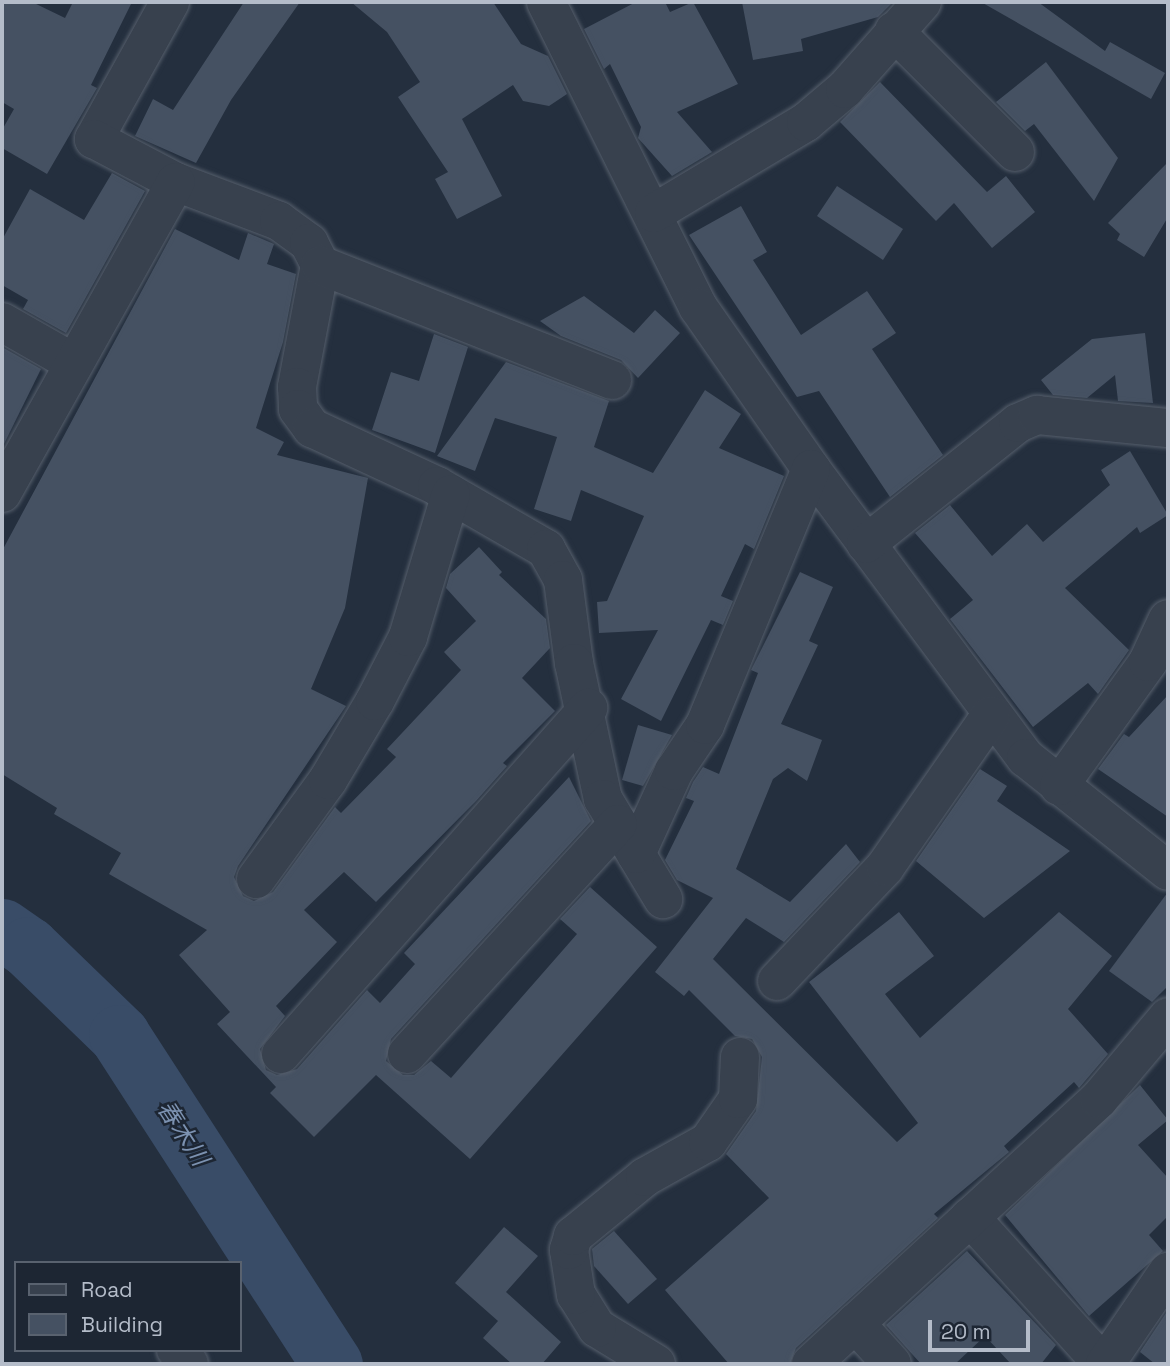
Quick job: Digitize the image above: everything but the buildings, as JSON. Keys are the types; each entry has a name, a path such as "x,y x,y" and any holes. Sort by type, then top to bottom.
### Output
{"street":[{"path":"170,2 94,139 176,182 279,221 309,243 320,265 297,387 298,409 312,428 451,494 546,549 563,580 574,663 588,708 603,799 663,899"},
{"path":"546,2 654,213 698,307 811,469 991,715 1026,758 1168,871"},
{"path":"654,213 806,122 845,89 922,2"},
{"path":"894,31 1015,152"},
{"path":"2,493 176,182"},
{"path":"320,265 612,380"},
{"path":"2,322 74,363"},
{"path":"866,544 1018,423 1037,415 1168,428"},
{"path":"407,1054 627,839 674,771 705,725 811,469"},
{"path":"256,879 375,702 408,637 451,494"},
{"path":"1059,786 1148,662 1168,619"},
{"path":"281,1054 588,708"},
{"path":"777,981 885,867 991,715"},
{"path":"811,1364 1099,1098 1168,1017"},
{"path":"656,1364 597,1328 576,1295 569,1250 573,1236 645,1177 708,1142 738,1099 740,1057"},
{"path":"970,1217 1104,1364 1168,1272"},
{"path":"855,1323 892,1364"}],"waterway":[{"name":"春木川","path":"2,929 28,947 119,1035 332,1364"}]}
